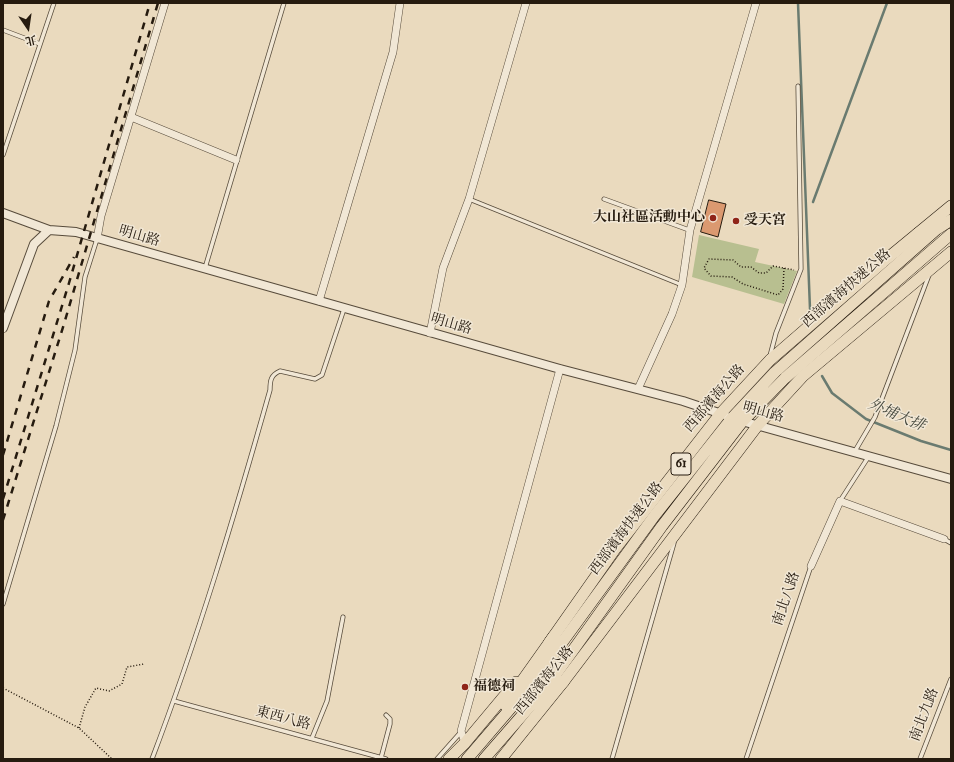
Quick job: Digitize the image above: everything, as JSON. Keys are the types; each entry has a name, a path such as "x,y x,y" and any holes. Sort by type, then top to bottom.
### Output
{"main road":[{"path":"946,214 951,205"},
{"name":"西部濱海公路","path":"449,759 465,743 554,636 615,549 721,413 769,361 916,234 946,214"},
{"name":"西部濱海快速公路","path":"467,759 534,681 655,515 737,420 775,372 937,229 951,220"},
{"name":"西部濱海快速公路","path":"485,759 546,688 737,420 951,234"},
{"name":"西部濱海公路","path":"501,759 564,681 676,536 758,426 803,376 951,252"},
{"path":"467,759 554,636"},
{"path":"485,759 564,681"}],"street":[{"path":"97,239 101,216 165,3"},
{"path":"319,301 393,52 400,3"},
{"path":"430,333 443,268 469,199 526,3"},
{"path":"638,389 672,314 682,285 690,230 756,3"},
{"path":"131,117 236,160"},
{"name":"明山路","path":"3,213 49,230 76,232 560,370 638,389 721,413 737,420 855,451 951,479"},
{"path":"3,328 34,244 49,230"},
{"path":"465,743 461,731 560,370"},
{"path":"840,501 948,541"},
{"name":"南北八路","path":"812,566 840,501"}],"lane":[{"path":"3,155 54,3"},
{"path":"205,269 236,160 284,3"},
{"path":"3,30 40,44"},
{"path":"769,361 776,333 800,272 798,86"},
{"path":"469,199 682,285"},
{"path":"604,199 690,230"},
{"path":"3,604 56,426 75,350 85,277 97,239"},
{"path":"855,451 875,417 932,269"},
{"path":"152,759 174,701 232,524 270,390 270,380 273,374 280,371 315,379 322,376 344,309"},
{"name":"南北八路","path":"840,501 869,455"},
{"path":"612,759 676,536"},
{"name":"南北八路","path":"746,759 812,566"},
{"path":"312,738 327,700 343,616"},
{"name":"南北九路","path":"920,759 951,679"},
{"name":"東西八路","path":"174,701 386,759"},
{"path":"381,758 390,724 390,719 386,714"},
{"path":"437,759 461,731"}],"path":[{"path":"784,268 783,289 778,295 743,284 732,277 710,276 704,268 709,259 732,260 741,267 751,266 759,274 766,273 773,266 784,268 800,272"},
{"path":"79,728 85,707 96,688 109,691 122,684 126,667 144,664"},
{"path":"3,688 79,728 112,759"}],"green space":[{"path":"699,235 759,249 755,262 797,271 784,304 692,277"}],"building":[{"name":"大山社區活動中心","path":"709,200 726,204 718,237 701,232"}],"waterway":[{"path":"798,3 810,309"},
{"path":"813,202 887,3"},
{"name":"外埔大排","path":"822,376 832,393 866,419 921,441 951,450"}],"railway":[{"path":"3,499 69,283 150,3"},
{"path":"3,520 64,324 158,3"},
{"path":"3,455 49,301 74,257"}],"place":[{"name":"大山社區活動中心","path":"713,218"},
{"name":"受天宮","path":"736,221"},
{"name":"福德祠","path":"465,687"}]}
